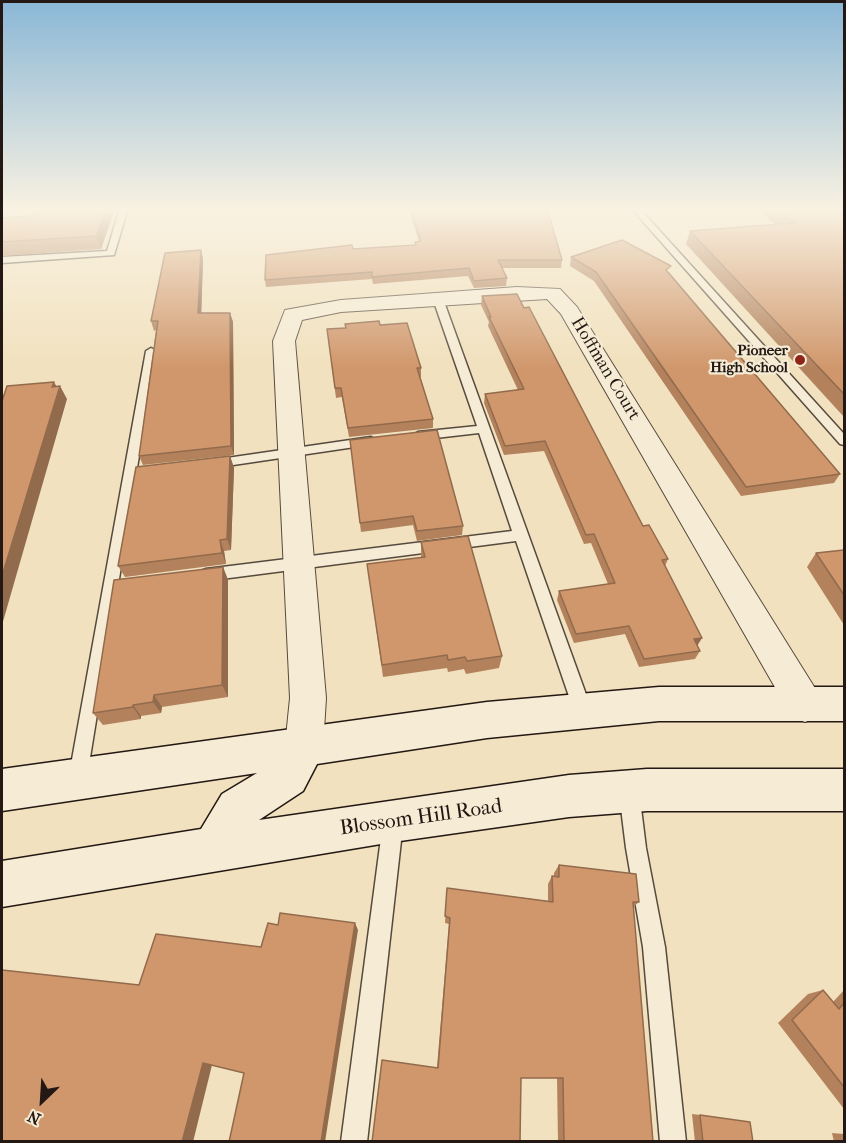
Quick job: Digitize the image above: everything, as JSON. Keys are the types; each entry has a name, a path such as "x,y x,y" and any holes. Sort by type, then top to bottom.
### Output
{"main road":[{"path":"2,790 487,720 659,704 844,704"},
{"path":"214,850 237,809 288,777 304,747"},
{"name":"Blossom Hill Road","path":"2,884 393,820 569,796 747,788 844,790"}],"street":[{"name":"Hoffman Court","path":"304,747 308,698 284,341 293,315 341,306 517,293 553,293 570,311 805,705"}],"lane":[{"path":"683,261 844,441"},
{"path":"438,299 583,711"},
{"path":"78,779 117,586 136,472 151,351"},
{"path":"405,438 484,429"},
{"path":"201,465 382,440"},
{"path":"191,577 521,535"},
{"path":"629,792 636,848 654,947 673,1142"},
{"path":"354,1142 393,820"}],"building":[{"path":"163,261 200,261 198,313 230,313 231,446 139,456 158,321 151,321"},
{"path":"266,261 499,261 507,278 474,281 469,268 372,277 372,272 265,280"},
{"path":"578,261 662,261 671,266 666,270 840,474 746,487 596,272"},
{"path":"719,261 844,261 844,394"},
{"path":"517,294 524,308 529,307 643,526 649,525 668,559 662,560 702,638 694,639 700,651 644,659 629,626 576,634 559,591 615,583 594,534 586,535 545,441 505,446 485,394 524,389 489,317 491,317 482,296"},
{"path":"379,321 380,325 407,323 421,368 417,368 433,419 348,428 341,388 335,388 327,329 346,328 345,324"},
{"path":"54,382 52,387 60,386 2,576 2,401 7,386"},
{"path":"437,430 463,526 417,531 413,516 360,523 350,440"},
{"path":"230,456 227,539 220,540 222,553 118,566 136,467"},
{"path":"468,536 502,656 467,661 465,657 448,660 447,655 382,665 367,564 425,557 421,542"},
{"path":"844,550 844,595 816,553"},
{"path":"223,567 222,685 154,695 153,702 93,713 114,580"},
{"path":"559,865 636,874 639,902 633,902 653,1142 564,1142 563,1078 521,1078 520,1142 372,1142 382,1060 438,1068 450,918 445,916 447,888 553,902 552,876 559,877"},
{"path":"280,913 355,923 321,1142 229,1142 244,1073 203,1063 182,1142 2,1142 2,970 139,985 156,934 261,947 268,923 278,925"},
{"path":"823,990 839,1009 844,1003 844,1087 792,1020"},
{"path":"700,1115 750,1122 753,1142 703,1142"}],"place":[{"name":"Pioneer High School","path":"800,360"}]}
